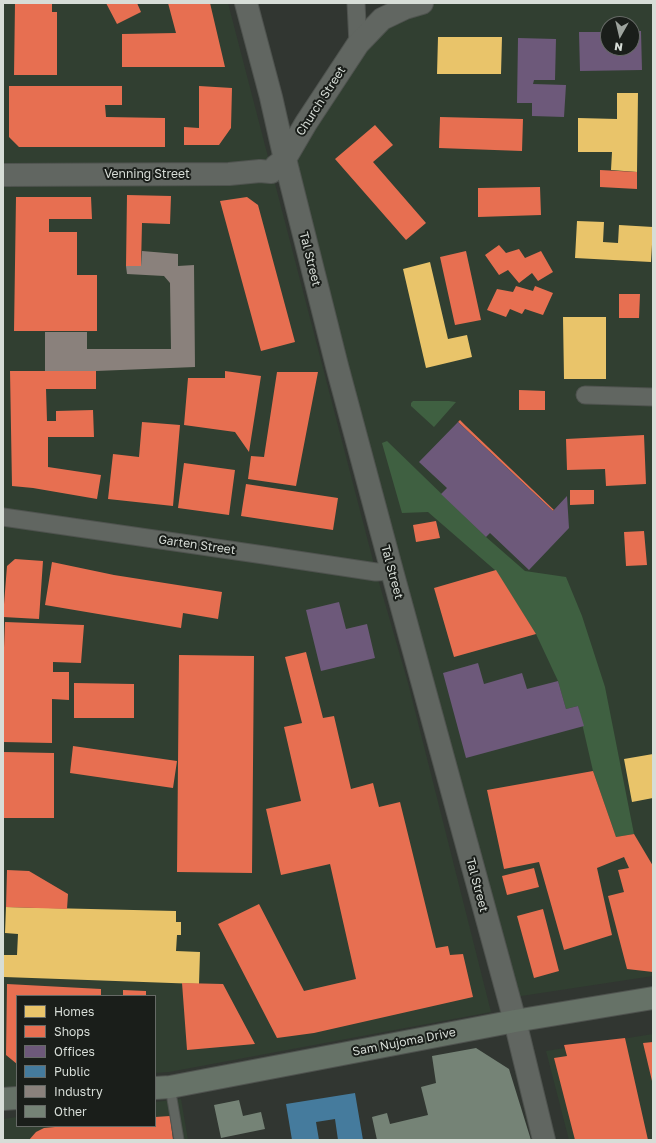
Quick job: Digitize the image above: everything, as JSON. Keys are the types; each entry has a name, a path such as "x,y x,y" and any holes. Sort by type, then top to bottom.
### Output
{"highway":[{"name":"Sam Nujoma Drive","path":"163,1088 514,1020 653,998"},
{"path":"3,1099 16,1098"}],"street":[{"name":"Tal Street","path":"246,3 271,97 337,366 514,1020 544,1140"},
{"path":"356,3 358,44"},
{"name":"Church Street","path":"285,159 306,123 358,44 382,19 405,8 422,3"},
{"name":"Venning Street","path":"3,175 221,174 260,171 271,172 285,159"},
{"path":"585,395 653,397"},
{"name":"Garten Street","path":"3,517 376,572 392,571"}],"lane":[{"path":"163,1088 179,1140"}],"shaded area":[{"path":"3,3 228,3 376,572 408,683 491,1012 169,1072 156,1073 156,995 16,995 16,1087 3,1088"},
{"path":"424,3 653,3 653,976 508,998 285,159 358,44"},
{"path":"653,1034 653,1140 569,1140 546,1051"},
{"path":"181,1099 188,1140 3,1140 3,1119 16,1117 16,1127 156,1127 156,1102"}],"green space":[{"path":"413,401 456,402 434,427 411,406"},
{"path":"387,441 486,537 525,571 566,577 582,616 605,687 634,834 616,837 593,771 578,706 566,709 558,681 536,634 496,571 428,512 402,513 382,443"}],"building: Homes":[{"path":"438,37 502,37 501,74 437,74"},
{"path":"617,93 638,93 637,172 611,170 612,152 578,152 578,118 617,119"},
{"path":"577,221 604,222 603,242 618,243 619,225 653,227 651,262 575,258"},
{"path":"430,262 448,339 467,335 472,357 426,368 403,269"},
{"path":"563,317 606,317 606,379 564,379"},
{"path":"653,754 653,798 632,802 624,759"},
{"path":"6,907 176,911 176,922 181,922 181,935 177,935 176,951 200,952 199,984 4,977 4,955 17,955 18,934 5,933"}],"building: Shops":[{"path":"15,3 52,3 52,12 57,12 57,75 14,75"},
{"path":"106,3 137,3 141,12 117,24"},
{"path":"168,3 210,3 225,67 122,67 122,34 176,33"},
{"path":"9,86 122,86 122,105 105,105 106,117 165,118 165,147 19,147 9,137"},
{"path":"199,86 232,88 231,128 219,145 184,145 184,127 199,128"},
{"path":"440,117 523,119 522,151 439,148"},
{"path":"375,125 393,145 373,162 426,223 406,240 335,159"},
{"path":"600,170 637,172 637,189 600,187"},
{"path":"540,187 541,215 478,217 478,188"},
{"path":"127,195 171,196 170,224 142,223 141,266 126,266"},
{"path":"16,197 91,197 92,219 49,219 49,232 77,232 77,275 97,275 97,331 14,331"},
{"path":"247,197 258,205 295,342 261,351 220,201"},
{"path":"499,245 506,253 519,249 525,258 541,251 553,272 538,281 532,273 519,283 508,270 499,275 485,255"},
{"path":"466,251 481,320 455,325 440,257"},
{"path":"516,286 533,291 535,286 553,293 543,315 525,309 522,314 510,309 506,317 487,310 497,289 513,292"},
{"path":"619,294 640,294 639,318 619,318"},
{"path":"10,371 96,371 96,389 46,389 47,421 56,421 56,411 93,410 94,437 48,437 48,467 101,475 97,499 12,486"},
{"path":"225,371 261,376 249,452 235,432 184,425 188,378 225,378"},
{"path":"277,372 318,372 296,486 248,479 251,456 264,457"},
{"path":"519,390 545,391 545,410 519,410"},
{"path":"460,420 554,510 553,511 458,422"},
{"path":"142,422 180,425 173,506 108,499 113,454 139,457"},
{"path":"644,435 646,484 606,486 605,469 567,470 566,439"},
{"path":"184,463 235,470 229,515 178,508"},
{"path":"246,484 338,498 333,530 241,516"},
{"path":"570,490 594,490 594,504 570,505"},
{"path":"436,521 440,538 416,542 413,525"},
{"path":"644,531 647,565 626,566 624,532"},
{"path":"15,559 43,561 39,619 3,617 7,566"},
{"path":"52,562 114,575 222,592 218,619 183,613 181,628 45,605"},
{"path":"496,570 536,634 454,657 434,588"},
{"path":"5,622 84,625 81,663 53,662 53,672 69,672 69,700 52,699 52,743 3,742"},
{"path":"306,652 323,718 334,716 351,789 373,783 379,807 400,802 436,948 448,946 450,955 463,954 473,997 314,1033 277,1038 218,924 259,904 304,991 356,979 330,864 281,875 266,809 301,801 284,727 302,723 285,657"},
{"path":"179,655 254,656 252,873 177,872"},
{"path":"74,683 134,684 134,718 74,718"},
{"path":"73,746 177,761 173,788 70,773"},
{"path":"3,752 54,753 54,818 3,818"},
{"path":"593,771 616,837 634,834 653,866 653,972 627,969 608,896 624,892 618,870 629,868 624,857 597,868 612,935 564,950 539,862 504,869 487,790"},
{"path":"534,868 539,887 507,895 502,876"},
{"path":"7,870 29,871 68,894 67,909 6,907"},
{"path":"543,909 559,971 534,978 517,916"},
{"path":"182,983 223,984 255,1044 187,1050"},
{"path":"7,984 101,989 101,995 16,995 16,1063 6,1055"},
{"path":"123,990 146,991 146,995 123,995"},
{"path":"625,1038 648,1140 575,1140 554,1058 567,1056 564,1045"},
{"path":"653,1042 653,1081 652,1081 643,1043"},
{"path":"170,1116 173,1140 29,1140 36,1132 44,1128 156,1127 156,1117"}],"building: Offices":[{"path":"641,31 642,70 580,71 579,32 600,32 600,56 640,56"},
{"path":"518,38 556,39 555,80 534,80 533,84 566,85 564,117 532,116 532,103 517,103"},
{"path":"458,422 553,511 567,496 569,528 529,570 490,533 486,537 441,494 447,488 419,462"},
{"path":"339,602 346,629 367,624 375,658 321,671 306,610"},
{"path":"478,663 484,684 522,673 527,689 558,681 566,709 578,706 584,726 466,758 443,673"}],"building: Public":[{"path":"355,1093 363,1140 338,1140 335,1119 316,1122 319,1140 292,1140 286,1104"}],"building: Industry":[{"path":"142,251 178,254 178,266 194,265 195,367 96,371 45,371 45,332 87,332 87,349 171,349 170,283 164,276 127,274 126,266 141,266"}],"building: Other":[{"path":"476,1048 509,1069 531,1140 377,1140 372,1117 387,1113 390,1124 428,1115 421,1087 436,1083 432,1056"},
{"path":"239,1100 243,1116 261,1112 265,1129 221,1138 214,1105"}]}
